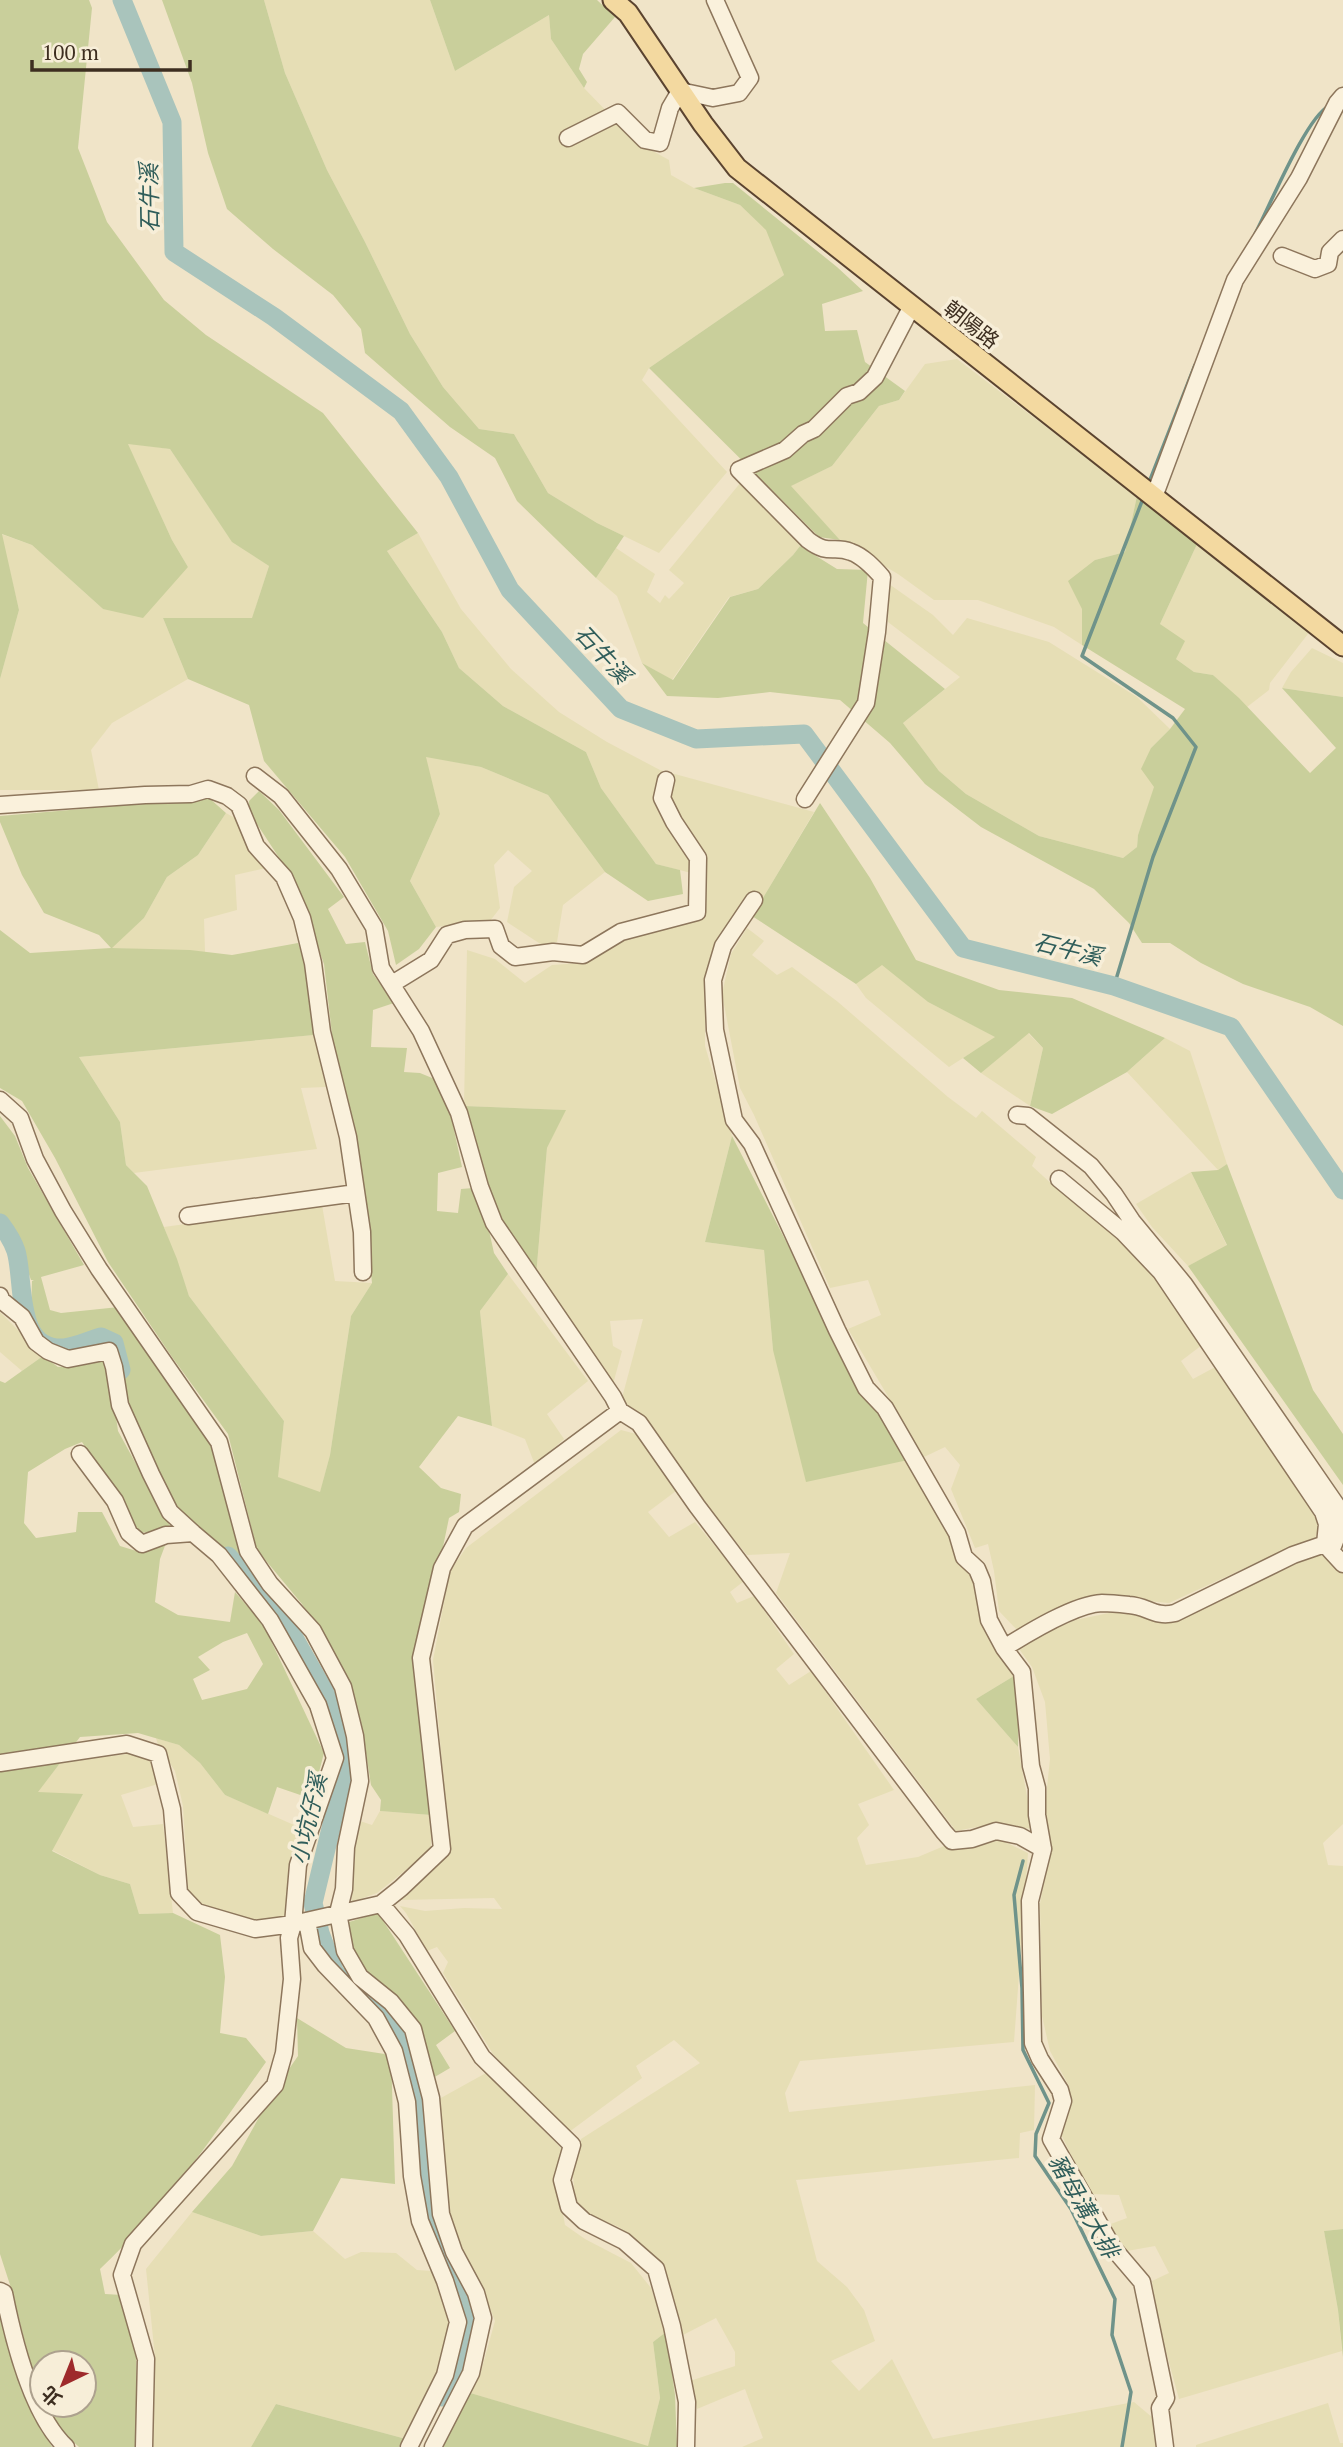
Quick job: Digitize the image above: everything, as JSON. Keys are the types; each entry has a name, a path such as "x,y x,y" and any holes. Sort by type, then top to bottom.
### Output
{"main road":[{"name":"朝陽路","path":"613,0 628,13 680,91 737,168 1343,646"}],"street":[{"path":"568,138 618,113 645,140 660,144 670,108 680,91 712,98 739,93 750,78 715,0"},
{"path":"1154,497 1235,280 1299,178 1343,96"},
{"path":"1282,257 1315,269 1328,264 1330,251 1343,239"},
{"path":"805,799 866,703 882,577 871,565 850,551 820,550 739,470 785,450 803,434 814,429 846,396 859,392 875,377 912,306"},
{"path":"255,776 281,796 339,869 373,927 381,968 421,1031 459,1113 480,1187 494,1223 620,1411 639,1423 696,1506 952,1841 972,1839 996,1831 1020,1836 1043,1849"},
{"path":"392,985 431,960 447,935 465,930 495,929 501,946 515,957 553,953 583,955 621,932 697,912 698,858 674,822 662,797 666,780"},
{"path":"0,805 191,794 208,789 227,796 239,805 256,846 284,877 302,918 313,963 322,1032 348,1137 362,1232 363,1272"},
{"path":"754,900 723,946 713,980 715,1030 734,1120 752,1144 866,1388 885,1408 957,1533 964,1557 977,1569 982,1581 989,1620 1004,1648 1023,1672 1031,1766 1037,1788 1037,1815 1043,1849 1030,1902 1033,2043 1060,2090 1063,2101 1051,2139 1113,2248 1142,2282 1166,2398 1160,2408 1165,2447"},
{"path":"0,1100 20,1118 35,1159 99,1269 219,1442 248,1551 270,1584 313,1631 342,1687 355,1736 360,1781 346,1847 344,1889 338,1913 345,1951 360,1977 391,2002 413,2029 431,2098 442,2214 454,2252 476,2293 483,2318 471,2373 433,2447"},
{"path":"1004,1648 1080,1608 1100,1603 1133,1605 1162,1616 1175,1612 1293,1555 1328,1548 1341,1528 1342,1517 1184,1284 1091,1166 1028,1116 1017,1115"},
{"path":"1059,1179 1123,1232 1161,1272 1323,1512 1327,1524 1328,1548 1343,1564"},
{"path":"188,1216 356,1193"},
{"path":"0,1296 1,1300 22,1317 36,1342 48,1351 68,1359 109,1351 120,1405 170,1512 219,1555 270,1620 318,1705 335,1758 298,1865 300,1922 312,1948 376,2018 394,2052 407,2102 412,2176 420,2221 445,2281 458,2322 445,2375 409,2447"},
{"path":"0,1763 128,1744 158,1754 172,1809 179,1893 197,1912 255,1929 300,1922 380,1903 401,1888 442,1849 421,1658 442,1568 464,1525 620,1411"},
{"path":"80,1454 115,1501 129,1533 142,1544 166,1535 194,1533"},
{"path":"270,1584 270,1620"},
{"path":"380,1903 407,1936 482,2057 572,2145 562,2180 569,2207 584,2221 624,2241 656,2269 673,2326 687,2402 686,2447"},
{"path":"144,2447 146,2359 122,2275 133,2244 275,2085 284,2053 292,1979 289,1938 300,1922"},
{"path":"0,2291 4,2293 13,2334 32,2390 59,2440 66,2447"}],"shaded area":[{"path":"264,0 430,0 455,71 549,15 551,39 584,88 614,119 642,145 669,160 671,175 694,188 740,205 767,230 784,275 649,368 642,380 727,472 659,553 597,523 548,493 514,434 479,429 443,387 410,334 327,170 285,73"},
{"path":"957,359 1137,496 1125,552 1095,560 1082,609 1082,645 1054,627 978,600 934,600 898,574 840,540 790,486 832,466 879,406 899,400 925,364"},
{"path":"127,443 170,449 232,541 269,566 252,619 163,618 188,679 112,723 91,750 99,790 0,790 0,679 19,610 1,534 32,545 103,609 188,567 172,540"},
{"path":"741,482 800,546 758,589 729,597 672,680 642,663 617,596 596,578 616,548 655,574 647,592 660,603 665,595 669,599 684,583 669,570"},
{"path":"418,533 461,609 511,669 559,712 607,742 660,770 814,812 763,898 750,893 713,950 705,990 705,1046 732,1136 705,1242 764,1250 773,1350 908,1460 973,1569 1019,1673 976,1699 1018,1747 1033,1829 992,1824 956,1831 776,1593 790,1553 747,1555 702,1500 657,1433 627,1407 622,1398 643,1319 610,1321 613,1346 622,1351 612,1388 536,1276 547,1148 565,1110 464,1106 467,950 495,959 525,983 552,965 580,963 619,938 702,919 703,878 656,864 601,788 586,752 503,706 459,668 442,632 387,551"},
{"path":"1198,542 1311,630 1270,683 1269,690 1247,707 1213,675 1194,672 1176,659 1160,624"},
{"path":"889,584 933,615 953,635 967,618 1049,642 1137,697 1170,729 1151,748 1155,787 1138,835 1137,847 1123,858 1039,836 966,794 939,771 903,723 960,677 888,622"},
{"path":"1312,648 1343,663 1343,697 1282,688 1291,672"},
{"path":"425,756 481,767 548,795 605,872 563,905 557,942 542,945 507,922 514,887 532,871 508,850 494,865 500,908 490,921 436,927 410,881 440,814"},
{"path":"226,813 242,822 266,868 235,875 237,910 204,919 205,952 111,948 144,918 167,877 198,855"},
{"path":"747,928 764,941 752,955 777,975 792,967 838,1002 948,1097 976,1118 982,1111 1036,1157 1032,1166 1115,1233 1158,1280 1202,1345 1181,1361 1193,1379 1219,1365 1321,1523 1315,1538 1169,1603 1085,1597 1017,1630 999,1611 988,1544 975,1548 951,1489 960,1465 945,1447 924,1457 848,1329 881,1315 868,1280 830,1288 740,1088 722,994 731,954"},
{"path":"882,964 928,1002 996,1037 949,1067 866,998 856,984"},
{"path":"1028,1033 1043,1048 1030,1106 981,1073"},
{"path":"314,1035 326,1087 301,1088 317,1149 134,1173 126,1165 120,1122 79,1057"},
{"path":"1165,1038 1190,1051 1227,1164 1218,1170 1127,1072"},
{"path":"1191,1172 1227,1246 1188,1266 1152,1227 1136,1204"},
{"path":"322,1205 335,1281 372,1283 351,1316 330,1455 320,1493 277,1477 284,1421 189,1296 164,1227"},
{"path":"508,1274 588,1381 547,1414 564,1439 535,1465 525,1439 492,1426 480,1311"},
{"path":"0,1312 28,1344 43,1356 22,1371 0,1352"},
{"path":"621,1430 636,1434 676,1491 648,1512 669,1537 695,1522 744,1581 730,1592 737,1603 754,1596 794,1654 776,1669 789,1685 811,1671 894,1790 858,1804 869,1825 857,1838 866,1865 918,1857 944,1846 969,1848 1001,1840 1028,1853 1014,2042 800,2061 785,2093 789,2112 1035,2085 1034,2130 1020,2133 1019,2158 796,2180 817,2261 847,2287 864,2310 875,2341 831,2361 859,2391 892,2359 933,2439 1134,2402 1153,2418 1158,2447 742,2447 763,2438 745,2389 697,2409 690,2381 735,2366 735,2352 716,2318 683,2335 659,2262 619,2227 587,2214 575,2198 573,2175 581,2139 700,2063 674,2040 636,2066 642,2078 569,2132 493,2054 443,1973 448,1962 437,1947 427,1951 400,1906 425,1911 502,1909 494,1898 400,1900 450,1854 433,1660 450,1571 466,1548"},
{"path":"1323,1552 1343,1571 1343,1824 1323,1843 1328,1865 1343,1866 1343,2229 1324,2231 1338,2310 1342,2351 1179,2399 1158,2322 1152,2281 1169,2273 1155,2246 1127,2251 1108,2225 1127,2218 1119,2195 1090,2194 1061,2134 1070,2110 1069,2086 1050,2051 1042,2016 1040,1904 1050,1848 1044,1816 1050,1759 1045,1702 1032,1667 1017,1646 1075,1620 1109,1613 1130,1613 1163,1623 1297,1559"},
{"path":"156,1738 179,1745 200,1763 225,1795 301,1828 285,1917 255,1922 202,1909 188,1893 183,1806 175,1771"},
{"path":"135,1753 152,1760 158,1784 121,1795 133,1827 163,1824 173,1913 139,1914 130,1884 100,1875 52,1850 37,1792 60,1763"},
{"path":"380,1811 431,1815 431,1850 377,1893 352,1902 349,1877 357,1820 372,1825"},
{"path":"486,2073 563,2150 556,2176 565,2225 585,2239 631,2263 651,2288 666,2332 653,2342 660,2398 648,2447 467,2392 480,2375 495,2321 478,2279 461,2248 446,2208 439,2099"},
{"path":"192,2212 261,2236 313,2231 345,2259 361,2252 396,2253 417,2270 432,2271 451,2321 438,2372 406,2439 276,2404 251,2447 151,2447 155,2357 146,2269"},
{"path":"1328,2403 1343,2447 1196,2447 1196,2445"}],"green space":[{"path":"0,0 89,0 92,8 78,148 107,222 164,300 206,335 323,413 418,533 387,551 442,632 459,668 503,706 586,752 601,788 656,864 680,870 683,894 648,901 605,872 548,795 481,767 426,757 440,814 410,881 436,927 419,949 396,965 388,931 345,857 264,761 249,705 188,679 163,618 252,618 269,566 232,542 170,449 128,444 172,540 188,567 143,618 103,609 32,545 2,534 19,610 0,679"},
{"path":"162,0 264,0 285,73 327,170 410,334 443,387 479,429 514,434 548,493 624,536 596,578 517,501 495,458 450,427 365,353 361,329 333,295 227,209 208,153 192,83"},
{"path":"430,0 597,0 615,17 583,54 579,69 587,82 584,88 551,39 549,15 455,71"},
{"path":"733,183 863,291 822,304 825,331 857,330 865,362 905,391 899,400 879,406 832,466 791,486 840,540 819,537 649,368 784,275 766,230 740,205 694,188"},
{"path":"1137,496 1198,542 1160,624 1185,641 1176,659 1194,672 1213,675 1239,698 1310,773 1336,748 1282,688 1343,697 1343,1026 1310,1007 1243,984 1201,963 1170,943 1142,943 1129,923 1094,889 981,827 925,784 890,743 840,700 770,692 718,698 667,696 642,663 673,680 730,597 758,589 800,546 837,569 868,570 863,623 945,689 903,723 939,771 966,794 1039,836 1123,858 1137,847 1138,835 1154,787 1141,769 1151,748 1185,709 1082,645 1082,609 1068,581 1095,560 1125,552"},
{"path":"259,791 279,810 344,897 328,909 346,944 365,942 373,974 394,1003 373,1010 371,1047 407,1048 404,1072 420,1073 437,1080 451,1116 462,1167 438,1173 437,1211 458,1213 461,1189 473,1188 488,1226 494,1253 508,1274 480,1311 492,1426 458,1416 419,1467 441,1488 461,1494 459,1512 449,1518 439,1566 413,1657 431,1815 380,1811 381,1800 371,1785 363,1733 338,1663 302,1604 257,1550 228,1434 108,1262 55,1158 22,1101 0,1088 0,930 30,953 111,948 99,935 44,913 22,875 0,816 209,798 226,813 198,855 167,877 144,918 112,948 190,950 232,955 298,943 304,960 314,1035 79,1057 120,1122 126,1165 147,1186 189,1296 284,1421 278,1477 320,1492 330,1455 351,1316 372,1283 360,1161 333,1043 324,964 295,882 249,812 249,801"},
{"path":"820,803 870,878 916,960 999,990 1072,998 1165,1038 1127,1072 1052,1114 1030,1106 1043,1048 1029,1033 981,1073 963,1058 995,1037 928,1002 882,965 856,984 752,916"},
{"path":"464,1106 566,1110 547,1148 536,1276 497,1212"},
{"path":"0,1116 15,1136 28,1168 84,1265 41,1277 50,1310 61,1313 119,1307 212,1445 264,1583 257,1590 175,1504 138,1431 128,1404 120,1369 120,1348 111,1341 65,1349 52,1345 42,1334 31,1312 34,1280 31,1280 7,1227 0,1230"},
{"path":"732,1136 856,1378 883,1414 908,1460 806,1482 773,1350 764,1250 705,1242"},
{"path":"1227,1164 1313,1390 1343,1434 1343,1485 1188,1266 1227,1245 1191,1172 1218,1170"},
{"path":"43,1356 58,1367 105,1361 118,1431 170,1526 153,1532 136,1533 129,1514 82,1442 65,1449 28,1472 24,1523 36,1538 76,1532 78,1512 102,1512 120,1546 143,1553 166,1543 160,1559 155,1602 178,1615 230,1622 235,1592 264,1626 324,1753 312,1799 277,1787 268,1814 225,1795 200,1763 179,1745 138,1733 80,1737 38,1792 83,1794 52,1851 100,1875 130,1884 139,1914 173,1913 220,1935 225,1977 220,2033 246,2038 266,2062 168,2196 100,2269 105,2294 122,2295 136,2355 138,2447 79,2447 48,2419 98,2419 98,2349 28,2349 28,2354 0,2254 0,1381 5,1383","holes":["247,1633 263,1664 247,1689 202,1700 193,1679 210,1670 198,1657 223,1642"]},
{"path":"1019,1673 1018,1747 976,1699"},
{"path":"378,1913 455,2031 436,2045 450,2068 433,2078 420,2027 396,1998 363,1969 348,1939 346,1923"},
{"path":"297,2018 346,2048 391,2055 395,2184 341,2178 313,2231 261,2236 192,2212 232,2166 273,2092 298,2056"},
{"path":"1343,2229 1343,2357 1324,2231"},
{"path":"0,2311 28,2398 28,2419 38,2419 52,2447 0,2447"},
{"path":"666,2332 675,2395 677,2447 441,2447 467,2392 648,2446 660,2398 653,2342"},
{"path":"276,2404 406,2439 399,2447 251,2447"}],"waterway":[{"name":"石牛溪","path":"122,0 172,122 174,252 274,317 401,411 449,477 510,590 621,709 696,739 804,734 963,948 1114,986 1231,1027 1343,1190"},
{"path":"1255,234 1299,144 1320,114 1329,106"},
{"path":"1148,485 1195,365"},
{"path":"1114,986 1153,857 1196,747 1173,718 1082,656 1144,496"},
{"name":"小坑仔溪","path":"0,1223 16,1251 25,1312 29,1327 37,1338 48,1346 64,1348 101,1337 114,1343 121,1370"},
{"name":"小坑仔溪","path":"228,1556 289,1629 325,1693 342,1739 345,1770 313,1903 320,1933 335,1973 341,1978"},
{"name":"豬母溝大排","path":"1023,1861 1014,1895 1022,1988 1023,2050 1049,2103 1036,2134 1035,2156 1071,2209 1115,2299 1112,2335 1131,2392 1122,2447"},
{"name":"小坑仔溪","path":"367,1999 394,2029 412,2065 416,2085 424,2205 433,2236 460,2291 463,2303 465,2324 461,2345 442,2397"}]}
